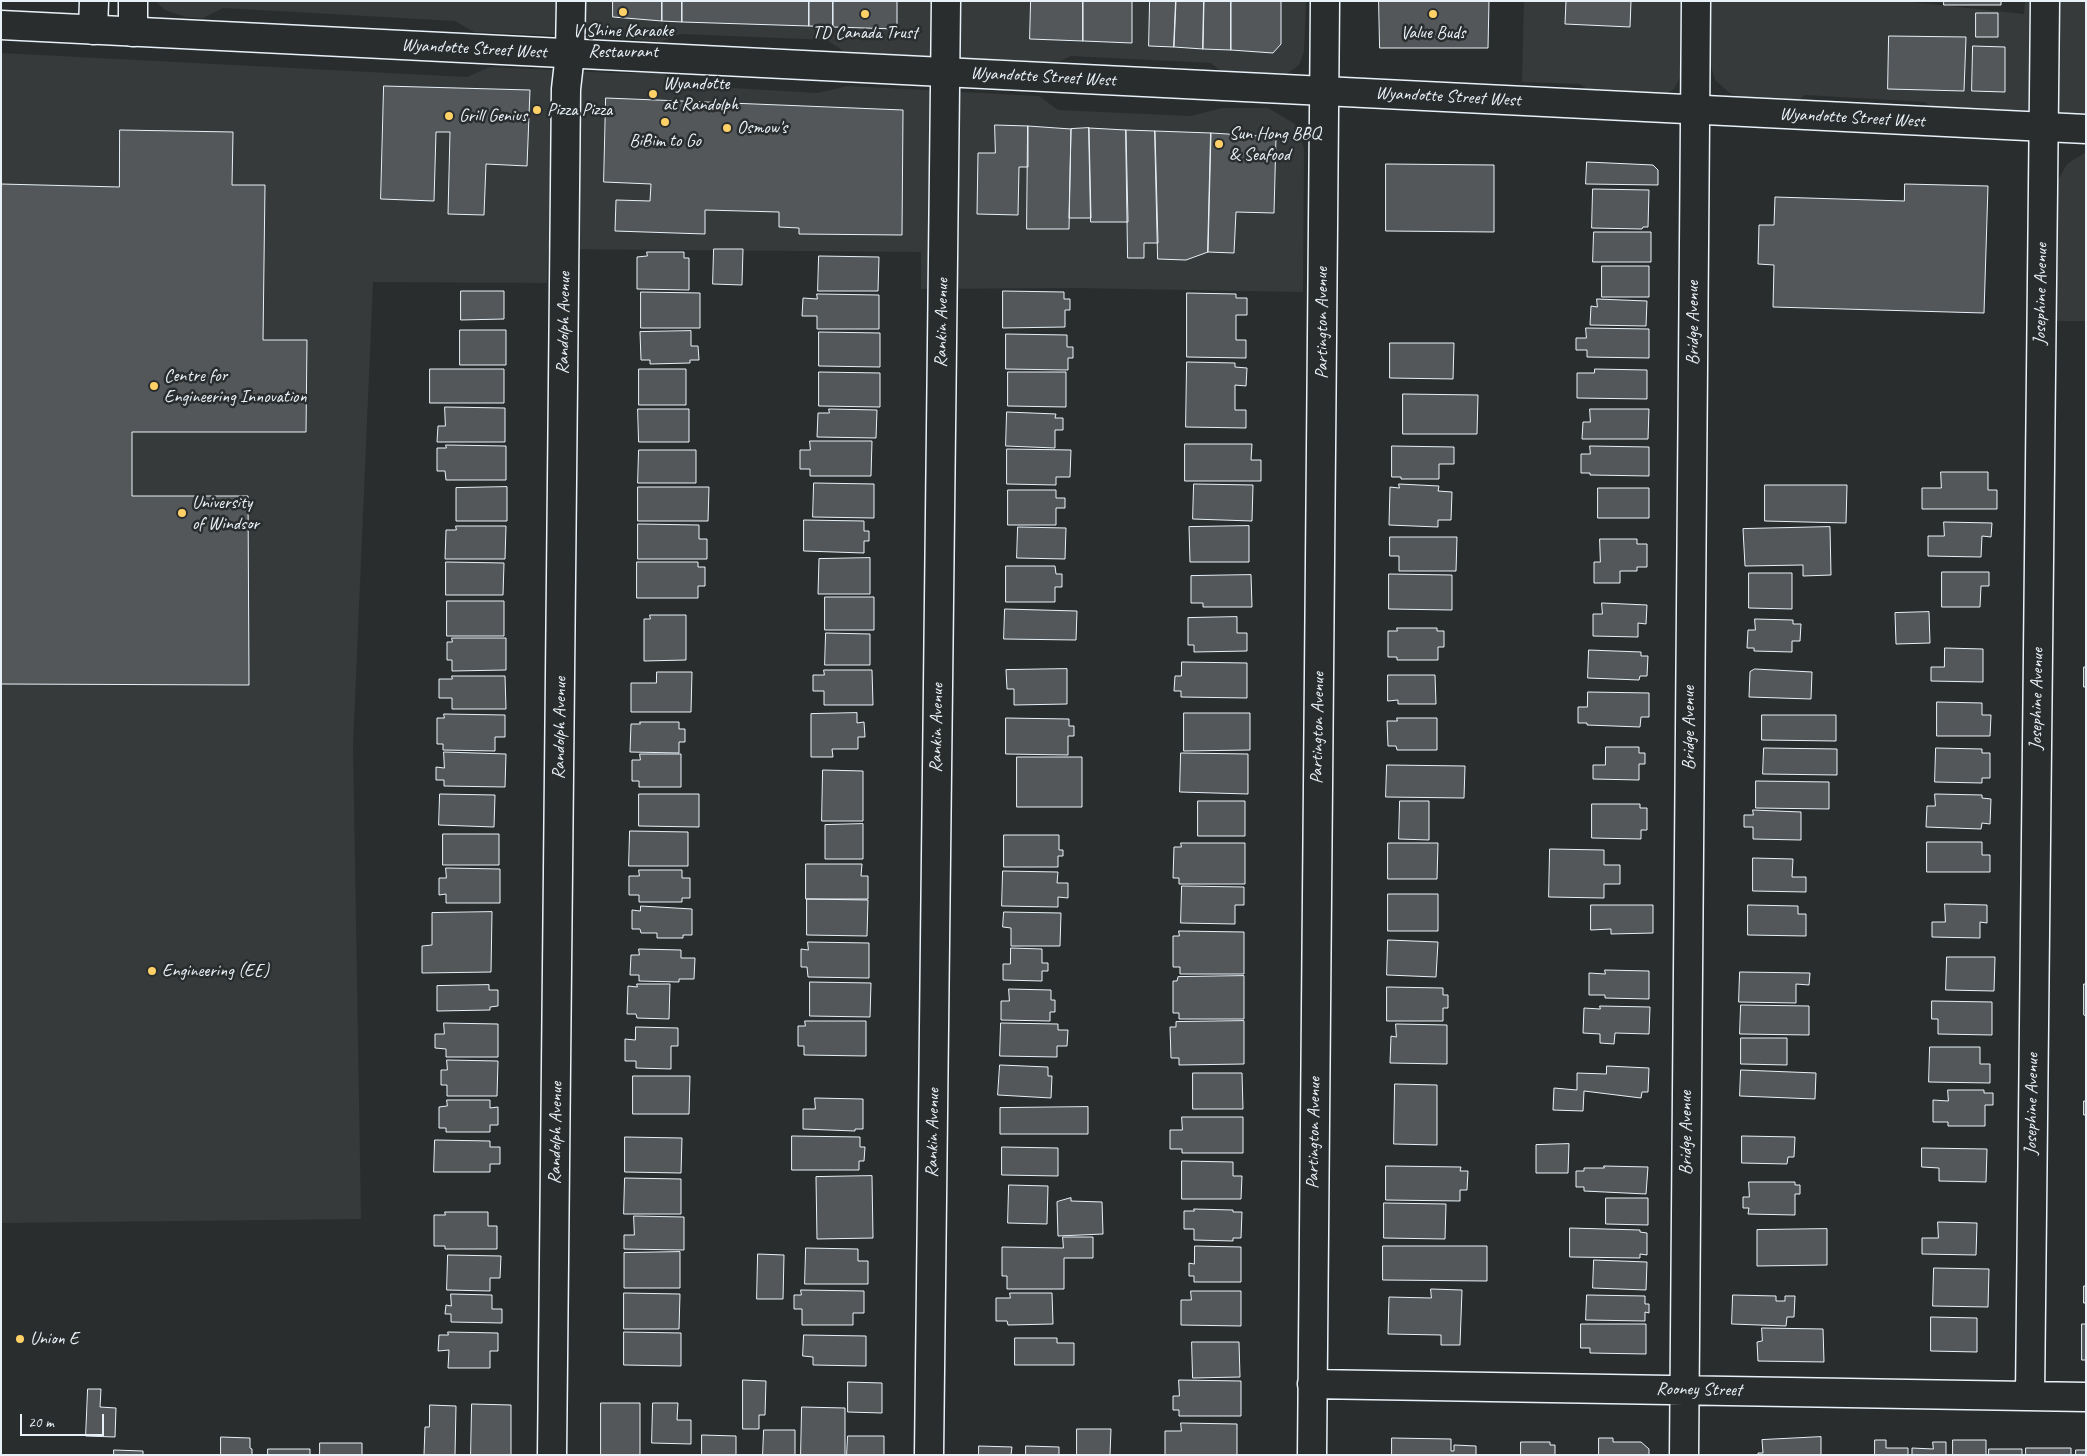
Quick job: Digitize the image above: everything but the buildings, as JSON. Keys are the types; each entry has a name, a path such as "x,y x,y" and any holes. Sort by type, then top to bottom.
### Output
{"street":[{"path":"93,30 94,1"},
{"path":"133,1 133,32"},
{"name":"Randolph Avenue","path":"552,1455 566,89 570,54 571,1"},
{"name":"Rankin Avenue","path":"929,1455 946,1"},
{"name":"Partington Avenue","path":"1312,1455 1324,1"},
{"name":"Bridge Avenue","path":"1684,1455 1696,1"},
{"name":"Josephine Avenue","path":"2030,1396 2045,1"},
{"name":"Wyandotte Street West","path":"1,25 2086,129"},
{"name":"Rooney Street","path":"1312,1384 2086,1397"}],"shaded area":[{"path":"155,1 1306,1 1304,52 1299,65 1284,76 1224,74 1211,63 1071,56 1051,65 845,52 827,40 680,34 661,42 620,38 474,32 455,21 223,8 203,18 186,17 165,10"},
{"path":"1524,1 1683,1 1683,72 1674,89 1656,98 1596,95 1580,84 1522,82"},
{"path":"1707,1 1902,1 2024,14 2025,1 2086,1 2086,119 1941,113 1925,102 1805,95 1792,105 1748,102 1730,93 1715,80 1708,56"},
{"name":"University of Windsor","path":"1,53 467,77 490,67 614,73 662,73 684,85 817,93 848,86 1039,96 1058,110 1191,116 1222,108 1268,108 1295,124 1304,148 1303,292 1075,288 921,289 921,252 548,249 547,283 373,282 353,745 361,1219 1,1223"},
{"path":"2086,152 2086,321 2054,321 2057,182 2067,164"}],"place":[{"name":"V Shine Karaoke Restaurant","path":"623,12"},
{"name":"TD Canada Trust","path":"865,14"},
{"name":"Value Buds","path":"1433,14"},
{"name":"Wyandotte at Randolph","path":"653,94"},
{"name":"Pizza Pizza","path":"537,110"},
{"name":"Grill Genius","path":"449,116"},
{"name":"BiBim to Go","path":"665,122"},
{"name":"Osmow's","path":"727,128"},
{"name":"Sun Hong BBQ & Seafood","path":"1219,144"},
{"name":"Centre for Engineering Innovation","path":"154,386"},
{"name":"University of Windsor","path":"182,513"},
{"name":"Engineering (EE)","path":"152,971"},
{"name":"Union E","path":"20,1339"}]}
